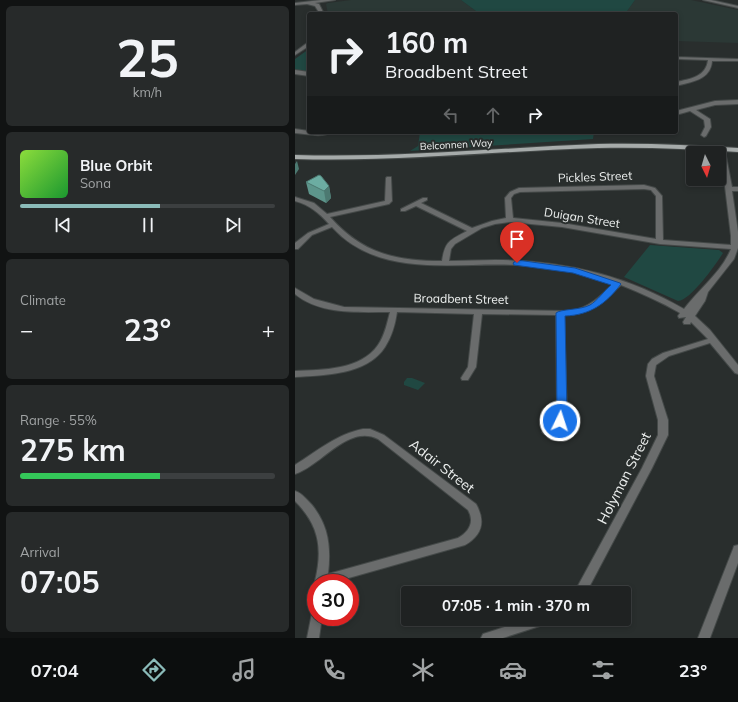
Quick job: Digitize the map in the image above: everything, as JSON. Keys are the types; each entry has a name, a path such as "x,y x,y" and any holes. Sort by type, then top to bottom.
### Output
{"main road":[{"name":"Belconnen Way","path":"295,162 427,158 575,149 729,152"},
{"name":"Belconnen Way","path":"295,157 329,160"}],"street":[{"path":"295,3 331,0"},
{"path":"705,0 738,7"},
{"path":"295,3 311,1 320,2"},
{"path":"320,2 321,12"},
{"path":"295,54 307,45"},
{"path":"678,58 738,60"},
{"path":"678,83 703,75 710,64 710,60"},
{"path":"295,72 307,74"},
{"path":"678,112 715,103 738,102"},
{"path":"691,109 707,119 708,128 704,135"},
{"path":"295,131 307,132"},
{"path":"686,317 691,304 704,292 730,259 735,247 735,236 726,170 729,152"},
{"path":"327,216 387,203 389,200 389,178"},
{"name":"Pickles Street","path":"510,220 508,198 512,193 519,190 643,186 653,189 659,196 660,242"},
{"path":"729,189 738,190"},
{"path":"295,199 312,205 327,216 349,240 370,252 383,257 413,262 517,263 552,266 586,273 618,283 669,304 683,306 691,304"},
{"path":"403,210 425,199"},
{"path":"417,204 472,231"},
{"name":"Duigan Street","path":"445,263 447,249 449,246 472,231 489,223 510,220 563,225 660,242 735,247"},
{"path":"295,247 311,234 334,224"},
{"path":"618,283 686,317"},
{"name":"Broadbent Street","path":"295,290 310,300 331,307 344,309 575,313 593,307 618,283"},
{"path":"686,317 701,301 704,292"},
{"path":"669,304 713,340 738,371"},
{"path":"295,374 337,371 359,364 369,358 384,342 388,334 394,310"},
{"path":"465,378 472,367 478,312"},
{"path":"547,432 560,421 562,416 560,313"},
{"name":"Holyman Street","path":"584,586 663,436 663,420 650,369 653,363 661,357 713,340"},
{"name":"Adair Street","path":"295,470 349,435 361,432 374,433 472,507 477,520 475,530 461,542 349,574"},
{"path":"295,495 308,506 322,531 325,547 322,574"},
{"path":"704,638 738,549"},
{"path":"313,638 315,626"},
{"path":"487,638 524,626"}],"shaded area":[{"path":"351,0 461,0 477,12 328,12 326,4"},
{"path":"635,0 691,0 738,10 738,43 678,41 678,12 626,12"}],"green space":[{"path":"461,0 635,0 626,12 477,12"},
{"path":"307,50 307,72 295,70 295,59"},
{"path":"420,134 594,134 593,139 410,151 418,146"},
{"path":"650,245 719,250 723,253 709,273 690,295 678,301 624,277"},
{"path":"407,378 412,378 425,383 418,390 404,385"}],"building":[{"path":"319,175 329,186 324,191 306,182"}],"route":[{"path":"517,263 552,266 575,270 617,284 600,302 593,307 575,313 560,313 562,416 560,421"}]}
